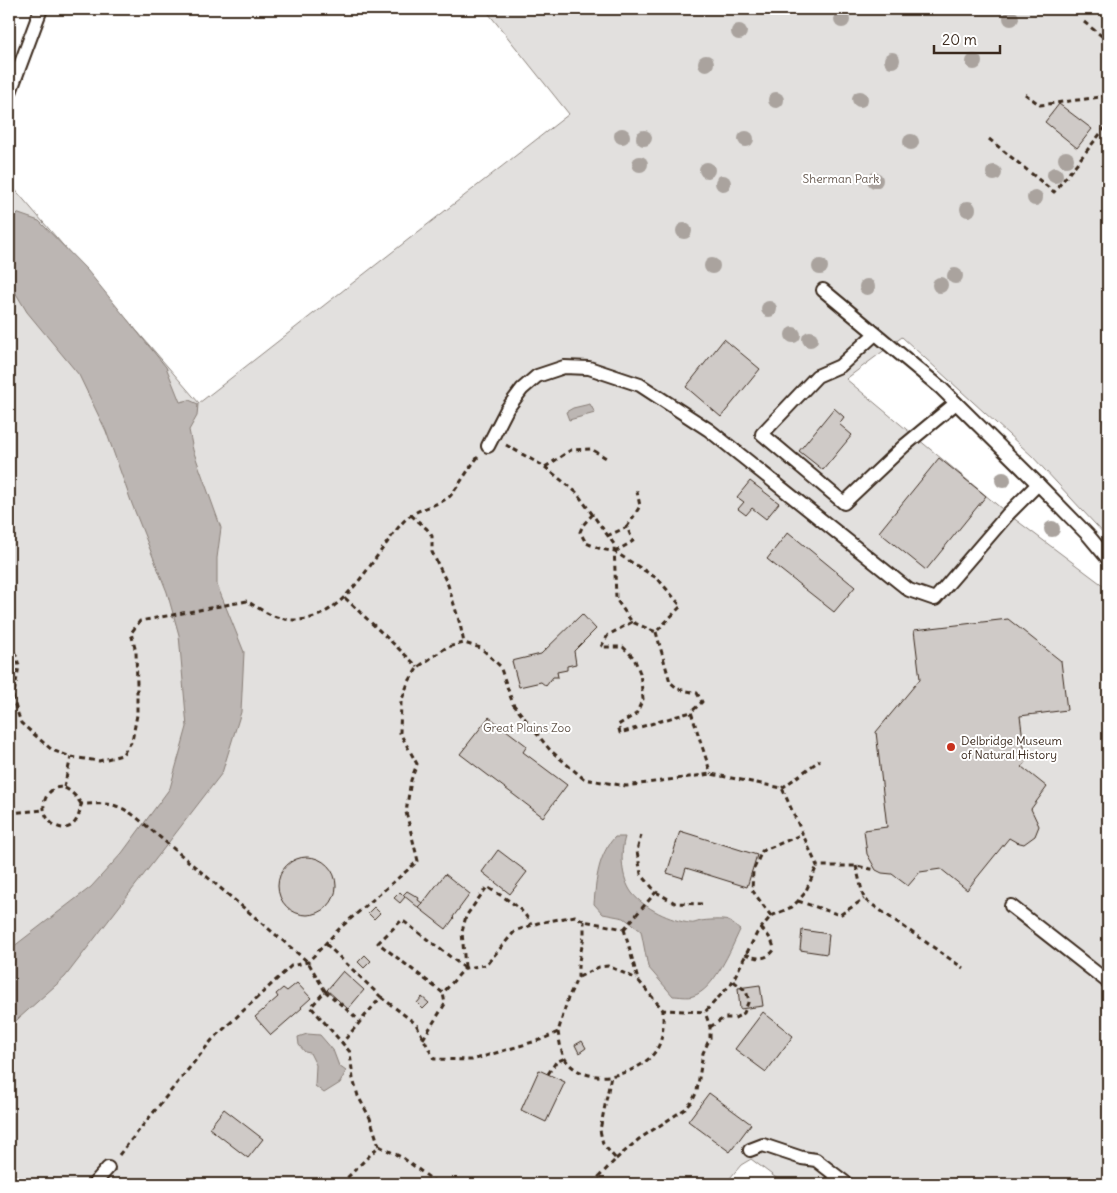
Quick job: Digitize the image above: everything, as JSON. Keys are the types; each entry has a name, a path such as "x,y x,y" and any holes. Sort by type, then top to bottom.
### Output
{"lane":[{"path":"9,95 41,9"},
{"path":"823,290 956,402 1038,484 1108,559"},
{"path":"875,334 840,366 817,376 762,434 844,503 904,446 956,402"},
{"path":"488,446 507,409 522,389 537,376 564,367 588,368 640,385 709,430 909,590 936,599 1008,514 1038,484"},
{"path":"1011,906 1108,982"},
{"path":"750,1150 763,1145 802,1158 816,1160 847,1184"},
{"path":"94,1184 108,1168"}],"path":[{"path":"1084,22 1108,41"},
{"path":"1026,94 1040,105 1108,96"},
{"path":"989,139 1054,192 1108,124"},
{"path":"9,644 16,654 19,666 13,699 21,723 52,750 71,757 99,761 122,755 132,741 137,715 136,652 131,633 140,621 247,601 264,612 285,619 309,619 322,614 345,598 404,520 449,497 469,468 488,446 506,445 545,467 576,492 614,544 616,598 632,622 656,632"},
{"path":"545,467 571,450 591,449 608,459"},
{"path":"607,536 627,527 640,506 636,487"},
{"path":"593,514 583,525 580,532 586,543 601,550 614,552 658,579 681,606 656,632"},
{"path":"411,515 432,536 432,552 448,585 464,643"},
{"path":"614,552 633,541 627,527"},
{"path":"345,598 418,667"},
{"path":"632,622 608,635 601,647 623,647 634,658 640,673 643,699 636,714 618,725 620,733 691,712 702,702 697,693 678,689 670,682 656,632"},
{"path":"108,1168 212,1040 291,966 308,962 341,927 418,861 406,812 411,780 417,764 400,733 401,702 408,683 418,667 447,647 464,643 481,648 500,666 513,704 550,750 584,779 626,786 711,774 782,788 820,760"},
{"path":"691,712 711,774"},
{"path":"64,787 71,757"},
{"path":"64,787 76,795 81,804 80,814 75,823 64,828 56,827 48,821 45,810 46,798 50,792 64,787"},
{"path":"705,1012 732,980 761,928 772,916 792,907 805,893 817,866 782,788"},
{"path":"81,804 114,804 136,817 308,962 325,991 360,1021"},
{"path":"9,812 45,810"},
{"path":"772,916 752,890 753,871 762,851 803,834"},
{"path":"640,836 636,851 641,874 656,892 675,903 702,904"},
{"path":"817,866 856,866 876,870"},
{"path":"856,866 864,899 963,968"},
{"path":"465,968 462,932 466,916 487,887 527,915 531,925"},
{"path":"624,929 656,892"},
{"path":"798,900 840,915 864,899"},
{"path":"442,994 465,968 486,965 515,931 531,925 575,916 584,921 624,929"},
{"path":"423,1039 444,1004 442,994 378,943 402,920 465,968"},
{"path":"584,921 584,936 578,966 578,977 568,998 558,1032 561,1049 567,1063 585,1075 611,1076 643,1064 652,1056 660,1044 663,1010 638,980 624,929"},
{"path":"745,954 754,958 764,958 774,950 768,934 761,928"},
{"path":"326,944 381,997 416,1024 434,1059 472,1060 558,1032"},
{"path":"578,977 599,967 608,966 638,980"},
{"path":"710,1027 724,1018 735,1018 744,1013 749,1000 746,991 732,980"},
{"path":"325,991 311,1007 350,1052 352,1079 358,1096 370,1118 379,1146 403,1158 438,1184"},
{"path":"342,1043 381,997"},
{"path":"663,1010 705,1012"},
{"path":"592,1184 639,1139 685,1109 692,1102 698,1091 703,1054 710,1038 710,1027 705,1012"},
{"path":"548,1074 556,1062 565,1058"},
{"path":"611,1076 600,1130 603,1144 616,1159"},
{"path":"341,1184 379,1146"}],"green space":[{"name":"Great Plains Zoo","path":"485,9 1108,9 1108,538 1032,456 902,337 846,379 1008,514 1108,589 1108,1184 784,1184 751,1159 741,1165 725,1184 9,1184 9,190 12,186 199,403 569,114"}],"shaded area":[{"path":"16,213 39,221 87,270 166,367 180,402 189,400 198,404 197,416 189,430 193,450 221,528 217,558 217,585 244,652 241,712 222,773 65,977 9,1027 9,950 91,887 122,853 170,788 187,727 179,635 167,592 132,504 106,431 79,375 27,312 9,282 9,217"},
{"path":"590,404 595,413 569,420 566,412 573,408"},
{"path":"615,837 625,837 622,850 624,873 628,887 643,904 675,920 693,923 706,920 726,920 740,930 721,968 708,986 701,992 691,997 673,996 648,967 641,931 624,918 603,914 594,904 601,860"},
{"path":"307,1034 320,1035 333,1050 339,1066 346,1071 340,1083 324,1093 315,1086 316,1065 310,1053 305,1052 299,1045 298,1037"}],"building":[{"path":"1059,104 1092,129 1077,148 1045,122"},
{"path":"724,339 760,369 721,417 686,387"},
{"path":"834,408 844,417 839,424 852,435 823,470 799,451"},
{"path":"939,458 986,496 926,570 879,532"},
{"path":"750,481 779,503 766,519 752,508 746,515 738,509 744,502 737,497"},
{"path":"788,532 855,587 834,612 767,559"},
{"path":"582,614 596,629 574,651 576,664 567,666 567,670 557,672 558,677 553,677 546,686 541,682 519,687 512,661 541,654"},
{"name":"Delbridge Museum of Natural History","path":"1008,619 1061,661 1067,710 1020,716 1026,762 1022,767 1047,787 1031,809 1039,826 1035,836 1024,844 1009,838 967,890 941,869 920,872 908,886 892,874 876,870 867,854 864,830 887,827 876,732 920,679 914,630"},
{"path":"489,717 527,746 523,752 567,785 543,817 460,754"},
{"path":"680,831 757,855 747,887 686,868 683,878 667,873"},
{"path":"498,850 527,872 510,894 482,872"},
{"path":"307,857 323,862 331,870 336,886 331,902 323,910 307,915 291,910 283,902 278,886 283,870 291,862"},
{"path":"445,874 470,894 446,929 419,908"},
{"path":"407,891 419,898 418,900 422,903 419,908 403,895"},
{"path":"400,892 405,897 400,903 394,898"},
{"path":"374,907 380,913 374,919 368,913"},
{"path":"802,930 829,934 827,954 800,950"},
{"path":"365,955 371,961 364,968 358,962"},
{"path":"343,971 364,990 348,1009 327,990"},
{"path":"297,983 311,998 271,1035 255,1017 278,997 276,994 283,988 287,991"},
{"path":"760,985 763,1006 740,1009 738,988"},
{"path":"422,997 429,1003 423,1009 417,1003"},
{"path":"763,1012 793,1036 766,1072 735,1049"},
{"path":"582,1041 586,1048 579,1053 575,1045"},
{"path":"539,1070 565,1082 546,1122 521,1110"},
{"path":"709,1093 751,1124 730,1152 688,1121"},
{"path":"224,1109 263,1139 248,1158 209,1128"}],"place":[{"name":"Delbridge Museum of Natural History","path":"951,747"}],"park label":[{"name":"Sherman Park","path":"841,178"}]}
